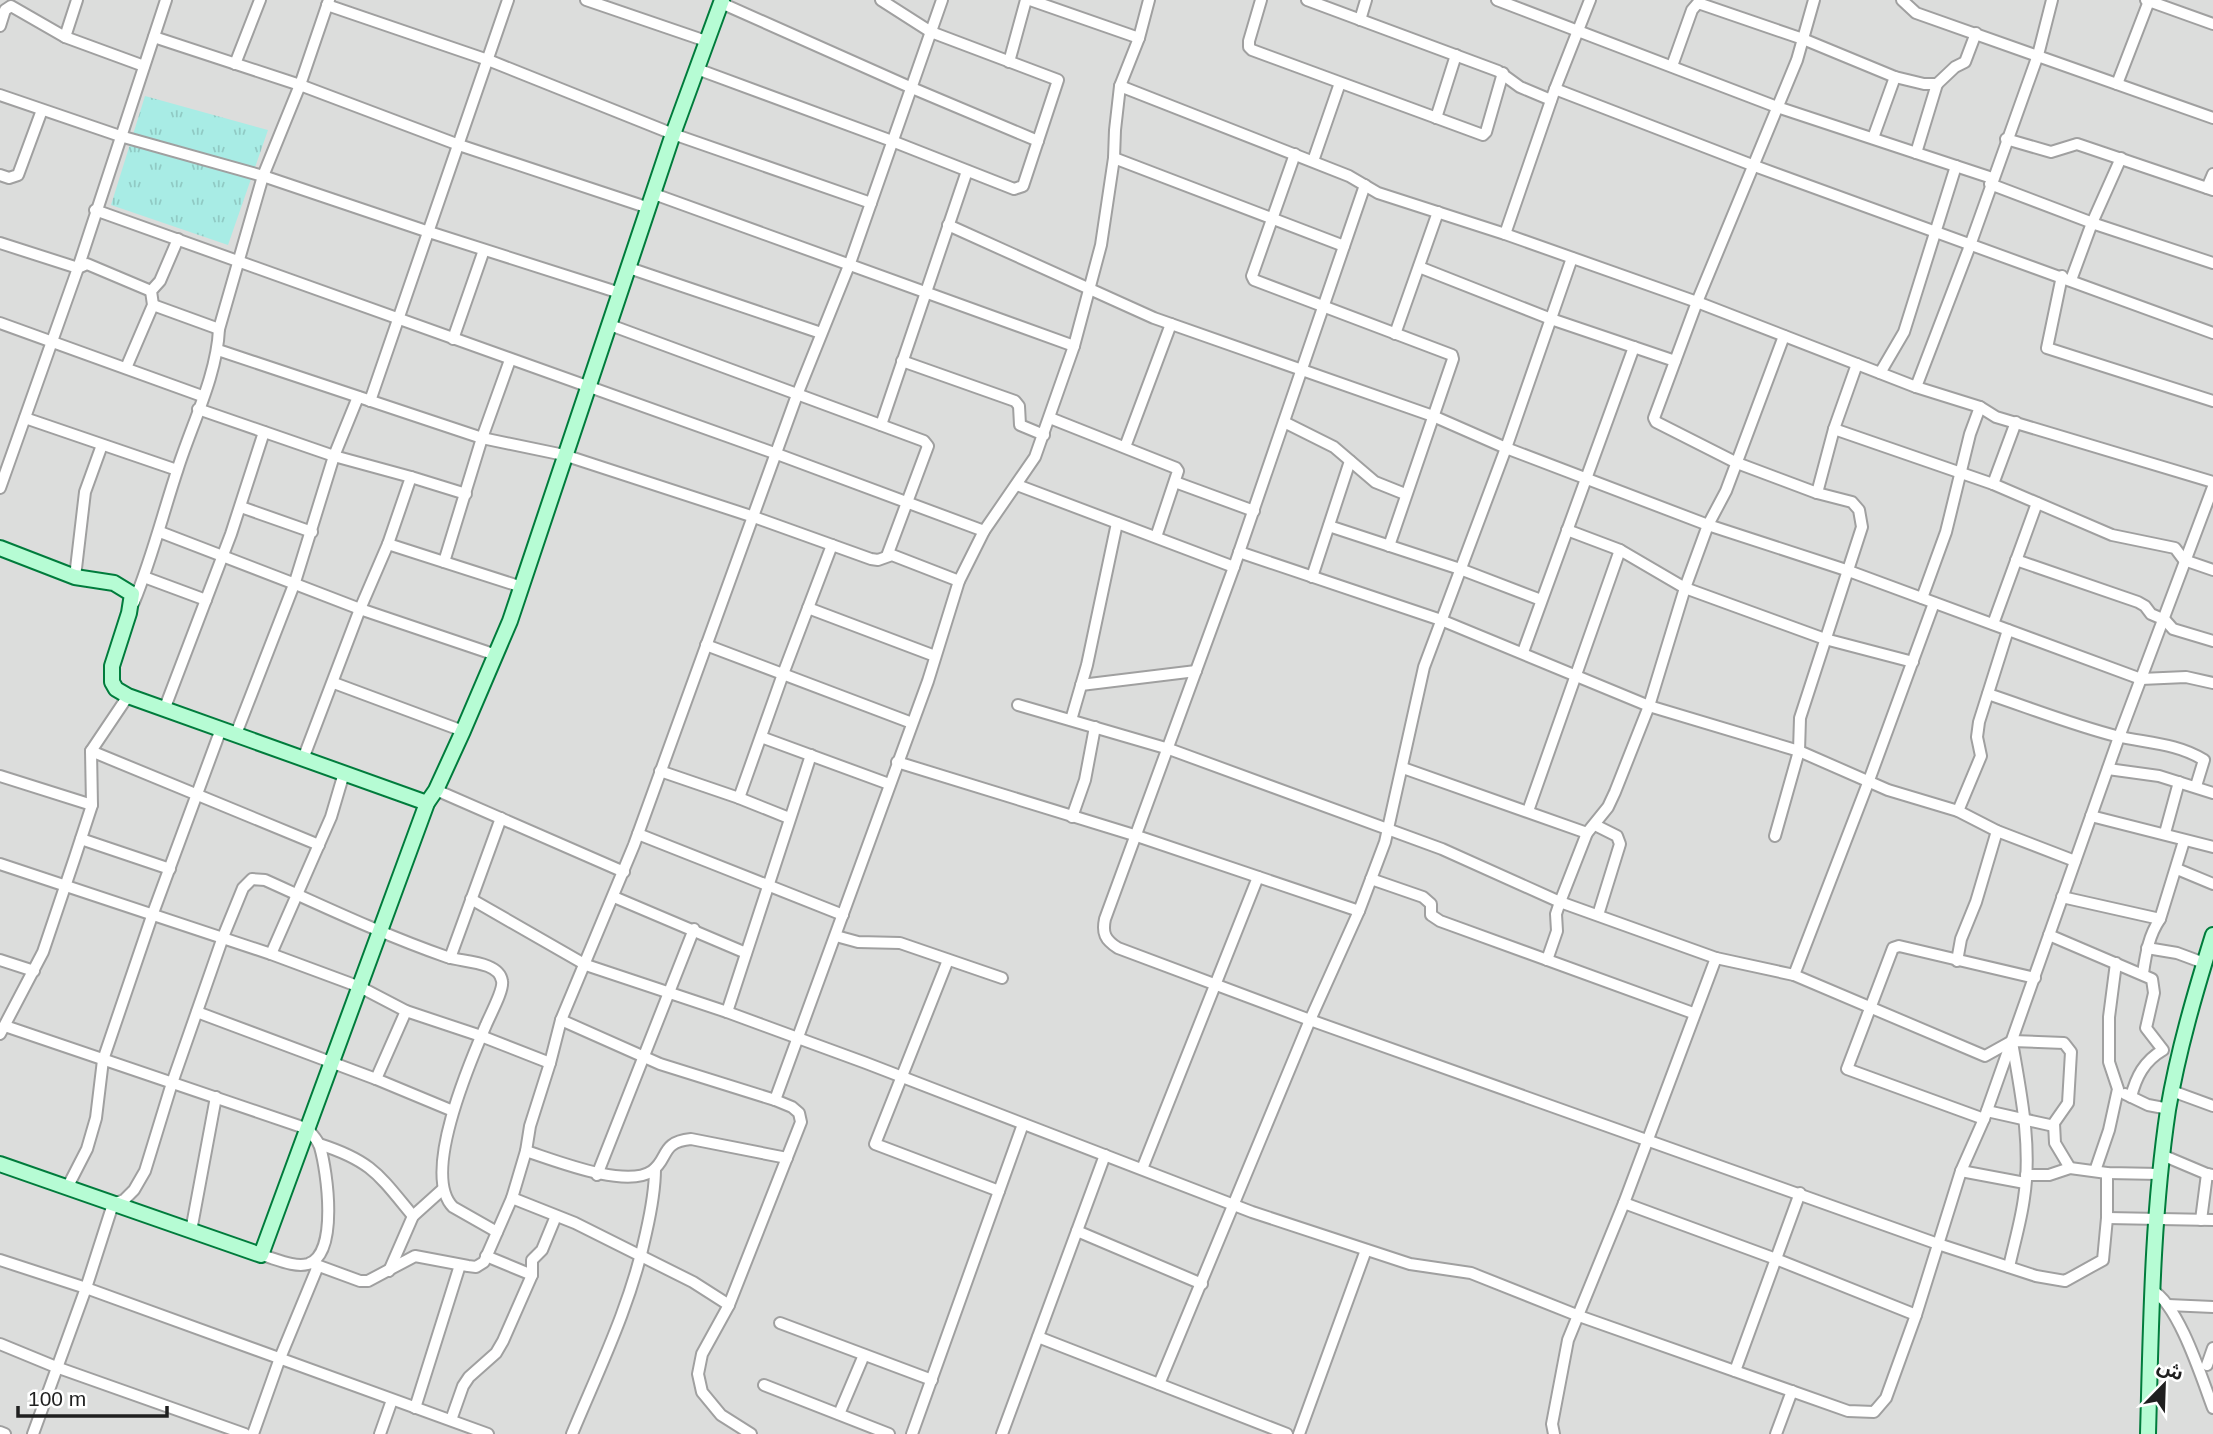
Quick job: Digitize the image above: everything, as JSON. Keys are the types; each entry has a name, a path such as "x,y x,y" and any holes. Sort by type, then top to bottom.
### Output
{"street":[{"path":"65,37 77,0"},
{"path":"0,488 3,468 25,418 52,343 166,0"},
{"path":"235,64 260,0"},
{"path":"370,401 508,0"},
{"path":"586,0 706,41"},
{"path":"697,69 967,171 1018,189 1023,186 1058,80 931,32 881,0"},
{"path":"0,1164 261,1255 293,1264 314,1265 360,1281 376,1279 415,1256 476,1267 484,1262 512,1198 561,1020 624,872 797,395 850,263 942,0"},
{"path":"1009,62 1028,0 1139,38"},
{"path":"775,1100 912,723 959,581 985,531 1035,457 1050,418 1091,288 1115,158 1120,86 1139,38 1149,0"},
{"path":"1261,0 1249,41 1252,50 1484,135 1503,73"},
{"path":"1307,0 1503,73 1520,87 1553,94 2213,333"},
{"path":"1360,20 1366,0"},
{"path":"1497,0 1777,107 1956,166 2092,223 2213,263"},
{"path":"1505,234 1553,94 1590,0"},
{"path":"1775,836 1799,751 1800,718 1862,527 1862,516 1852,502 1817,493 1737,463 1654,421 1697,302 1797,60 1814,0"},
{"path":"1902,0 1913,11 2213,118"},
{"path":"1916,387 2038,55 2052,0"},
{"path":"261,1255 427,803 436,790 463,731 522,587 673,134 722,1 912,88 1038,141"},
{"path":"2117,83 2148,1 2173,4 2213,24"},
{"path":"427,803 128,696 116,689 111,673 218,351 219,329 263,176 300,85 328,3 488,60 673,134 871,202"},
{"path":"1672,66 1692,10 1698,3 1803,39 1895,77 1924,84 1937,84"},
{"path":"0,26 5,10 11,6 65,37 144,66"},
{"path":"1916,153 1937,84 1955,67 1965,62 1976,33"},
{"path":"153,37 300,85 459,145 850,263 1074,346"},
{"path":"1436,118 1456,55"},
{"path":"1872,138 1895,77"},
{"path":"1313,161 1340,83"},
{"path":"1120,86 1313,161 1378,193 1505,234 1697,302 1916,387 1980,407 1996,416 2213,482"},
{"path":"0,95 120,136 263,176 621,293"},
{"path":"0,175 9,178 18,175 42,110"},
{"path":"2006,139 2051,152 2077,144 2210,189 2213,174"},
{"path":"1295,154 1252,276 1254,280 1452,355 1389,546"},
{"path":"1115,158 1344,246"},
{"path":"2121,158 2067,278 2047,348 2213,401"},
{"path":"1880,373 1902,337 1956,166"},
{"path":"881,425 967,171"},
{"path":"1365,185 1254,511 1105,919 1103,932 1109,942 1118,948 1310,1020 1938,1244 2036,1276 2065,1281 2103,1260 2107,1173"},
{"path":"95,210 985,531"},
{"path":"1395,334 1438,212"},
{"path":"948,226 1171,324 1433,416 1506,448 1708,525 1846,570 2141,679 2186,677 2213,683"},
{"path":"150,291 160,281 178,239"},
{"path":"0,243 78,268 87,264 150,291"},
{"path":"453,339 484,250"},
{"path":"1159,1384 1310,1020 1359,911 1389,830 1418,685 1506,448 1572,258"},
{"path":"1419,267 1551,319 1675,361"},
{"path":"629,268 821,334"},
{"path":"126,368 153,305 150,291"},
{"path":"153,305 219,329"},
{"path":"0,323 202,396"},
{"path":"1125,447 1171,324"},
{"path":"610,325 924,441 928,446 887,556"},
{"path":"1547,960 1557,932 1556,914 1560,902 1591,829 1612,799 1649,706 1685,588 1708,525 1737,463 1784,336"},
{"path":"1523,652 1634,347"},
{"path":"218,351 482,438 564,455 876,560 892,555 959,581"},
{"path":"444,562 482,438 510,360"},
{"path":"902,361 1015,401 1019,406 1020,425 1044,435"},
{"path":"1817,493 1834,429 1857,364"},
{"path":"236,734 295,582 334,456 358,397"},
{"path":"1922,598 1947,532 1960,474 1980,407"},
{"path":"198,410 334,456 466,494"},
{"path":"25,418 177,470"},
{"path":"1050,418 1176,468 1178,471 1156,537"},
{"path":"1284,422 1326,442 1375,482 1405,494"},
{"path":"1993,484 2016,422"},
{"path":"1834,429 1993,484 2112,535 2175,548 2184,560 2213,570"},
{"path":"164,710 241,507 264,432"},
{"path":"75,577 86,492 102,444"},
{"path":"1312,577 1350,461"},
{"path":"303,759 360,609 388,544 411,477"},
{"path":"1175,481 1254,511"},
{"path":"1017,485 1234,567"},
{"path":"471,900 586,965 798,1038 1234,1205 1410,1264 1471,1273 1579,1316 1848,1411 1874,1412 1886,1398 1916,1315 1961,1171 1986,1115 2119,737 2213,488"},
{"path":"1993,624 2037,503"},
{"path":"241,507 312,532"},
{"path":"1071,720 1117,523"},
{"path":"1329,526 1460,569 1541,600"},
{"path":"1567,530 1620,550 1685,588 1825,639 1913,662"},
{"path":"160,532 360,609 496,655"},
{"path":"388,544 522,587"},
{"path":"739,798 832,545"},
{"path":"0,548 75,577 114,583 132,594 129,613"},
{"path":"1528,811 1620,550"},
{"path":"1239,552 1441,620 1649,706 1799,751 1868,783 1958,811 1997,831 2075,860"},
{"path":"2016,560 2138,602 2173,629 2213,641"},
{"path":"144,577 206,600"},
{"path":"1794,975 1934,603"},
{"path":"808,608 935,656"},
{"path":"1958,811 1982,755 1977,732 2008,630"},
{"path":"706,645 912,723"},
{"path":"1081,685 1196,671"},
{"path":"334,683 463,731"},
{"path":"1988,694 2119,737 2164,744 2204,760 2196,786"},
{"path":"128,696 91,751 92,805 43,952 2,1030 103,1060 308,1129 319,1144 324,1166 328,1222 322,1251 314,1265 253,1434"},
{"path":"1018,705 1169,749 1442,849 1560,902 1716,958 1794,975 1985,1056 2012,1041 2064,1043 2070,1048 2068,1103 2055,1120 2054,1126 2055,1143 2070,1168"},
{"path":"1072,817 1085,780 1095,727"},
{"path":"67,1188 84,1156 93,1130 103,1060 153,913 221,729"},
{"path":"761,737 889,784"},
{"path":"91,751 319,845"},
{"path":"727,1012 811,755"},
{"path":"897,762 1134,835 1359,911"},
{"path":"1403,768 1528,811 1617,836 1620,844 1598,915"},
{"path":"2108,769 2159,776 2213,793"},
{"path":"660,771 789,818"},
{"path":"271,954 331,817 344,774"},
{"path":"0,776 92,805"},
{"path":"2165,833 2179,782"},
{"path":"436,790 624,872"},
{"path":"2091,816 2213,847"},
{"path":"450,958 501,818"},
{"path":"1957,961 1961,939 1976,902 1997,831"},
{"path":"638,834 843,915"},
{"path":"80,839 170,870"},
{"path":"2143,973 2147,948 2160,919 2184,841"},
{"path":"0,864 271,954 360,987 406,1011 551,1063"},
{"path":"2177,869 2213,884"},
{"path":"1142,1169 1258,877"},
{"path":"113,1204 124,1200 141,1181 223,937 247,883 253,879 265,880 380,932 450,958 494,968 501,974 503,984 453,1111 442,1153 443,1188 448,1202 497,1232"},
{"path":"1371,879 1423,897 1431,904 1434,918 1693,1013"},
{"path":"614,897 746,953"},
{"path":"2062,897 2160,919"},
{"path":"597,1175 694,929"},
{"path":"2049,934 2152,979 2153,1002 2146,1028 2163,1050 2179,1054"},
{"path":"2148,1434 2152,1290 2162,1155 2179,1054 2206,970 2213,935"},
{"path":"835,936 858,942 892,942 1002,978"},
{"path":"2035,978 1903,947 1892,948 1847,1069 1986,1115 2025,1119 2054,1126"},
{"path":"2147,948 2177,953 2206,970"},
{"path":"1554,1434 1552,1424 1568,1340 1624,1203 1693,1013 1716,958"},
{"path":"0,960 34,971"},
{"path":"948,960 874,1144 999,1191"},
{"path":"2095,1171 2109,1130 2118,1089 2109,1062 2109,1017 2116,963"},
{"path":"376,1079 406,1011"},
{"path":"197,1012 453,1111"},
{"path":"561,1020 660,1063 775,1100 799,1113 801,1122 729,1305 702,1354 698,1374 702,1392 721,1415 751,1434"},
{"path":"2009,1267 2026,1179 2025,1119 2012,1041"},
{"path":"2131,1097 2137,1075 2154,1055 2163,1050"},
{"path":"2118,1089 2148,1105 2169,1109"},
{"path":"2172,1091 2213,1106"},
{"path":"191,1231 216,1097"},
{"path":"912,1434 1023,1124"},
{"path":"572,1434 610,1349 641,1256 655,1189 655,1169 667,1150 677,1140 691,1139 787,1158"},
{"path":"319,1144 341,1151 369,1166 413,1216"},
{"path":"526,1151 597,1175 639,1175 655,1169"},
{"path":"1002,1434 1105,1155"},
{"path":"2162,1155 2210,1175 2201,1220"},
{"path":"1961,1171 2026,1179 2070,1168 2107,1173 2160,1174"},
{"path":"390,1271 413,1216 443,1188"},
{"path":"1734,1371 1800,1193"},
{"path":"512,1198 575,1223 693,1282 729,1305"},
{"path":"1624,1203 1776,1259 1916,1315"},
{"path":"33,1434 113,1204"},
{"path":"451,1420 463,1386 469,1377 496,1353 503,1341 532,1275 532,1260 542,1250 556,1216"},
{"path":"2107,1218 2213,1220"},
{"path":"1077,1231 1202,1284"},
{"path":"1299,1434 1366,1250"},
{"path":"486,1256 532,1275"},
{"path":"0,1260 86,1288 488,1434"},
{"path":"415,1408 460,1265"},
{"path":"2152,1290 2161,1295 2189,1344 2205,1364 2213,1408"},
{"path":"2168,1305 2213,1307"},
{"path":"780,1323 932,1380"},
{"path":"1038,1337 1287,1434"},
{"path":"0,1344 56,1367 244,1434"},
{"path":"2205,1364 2213,1348"},
{"path":"839,1414 864,1355"},
{"path":"764,1385 889,1434"},
{"path":"1776,1434 1792,1391"},
{"path":"380,1434 392,1400"}],"shaded area":[{"path":"0,0 2213,0 2213,1434 0,1434"}],"green space":[{"path":"145,96 268,130 228,245 111,205"}]}
